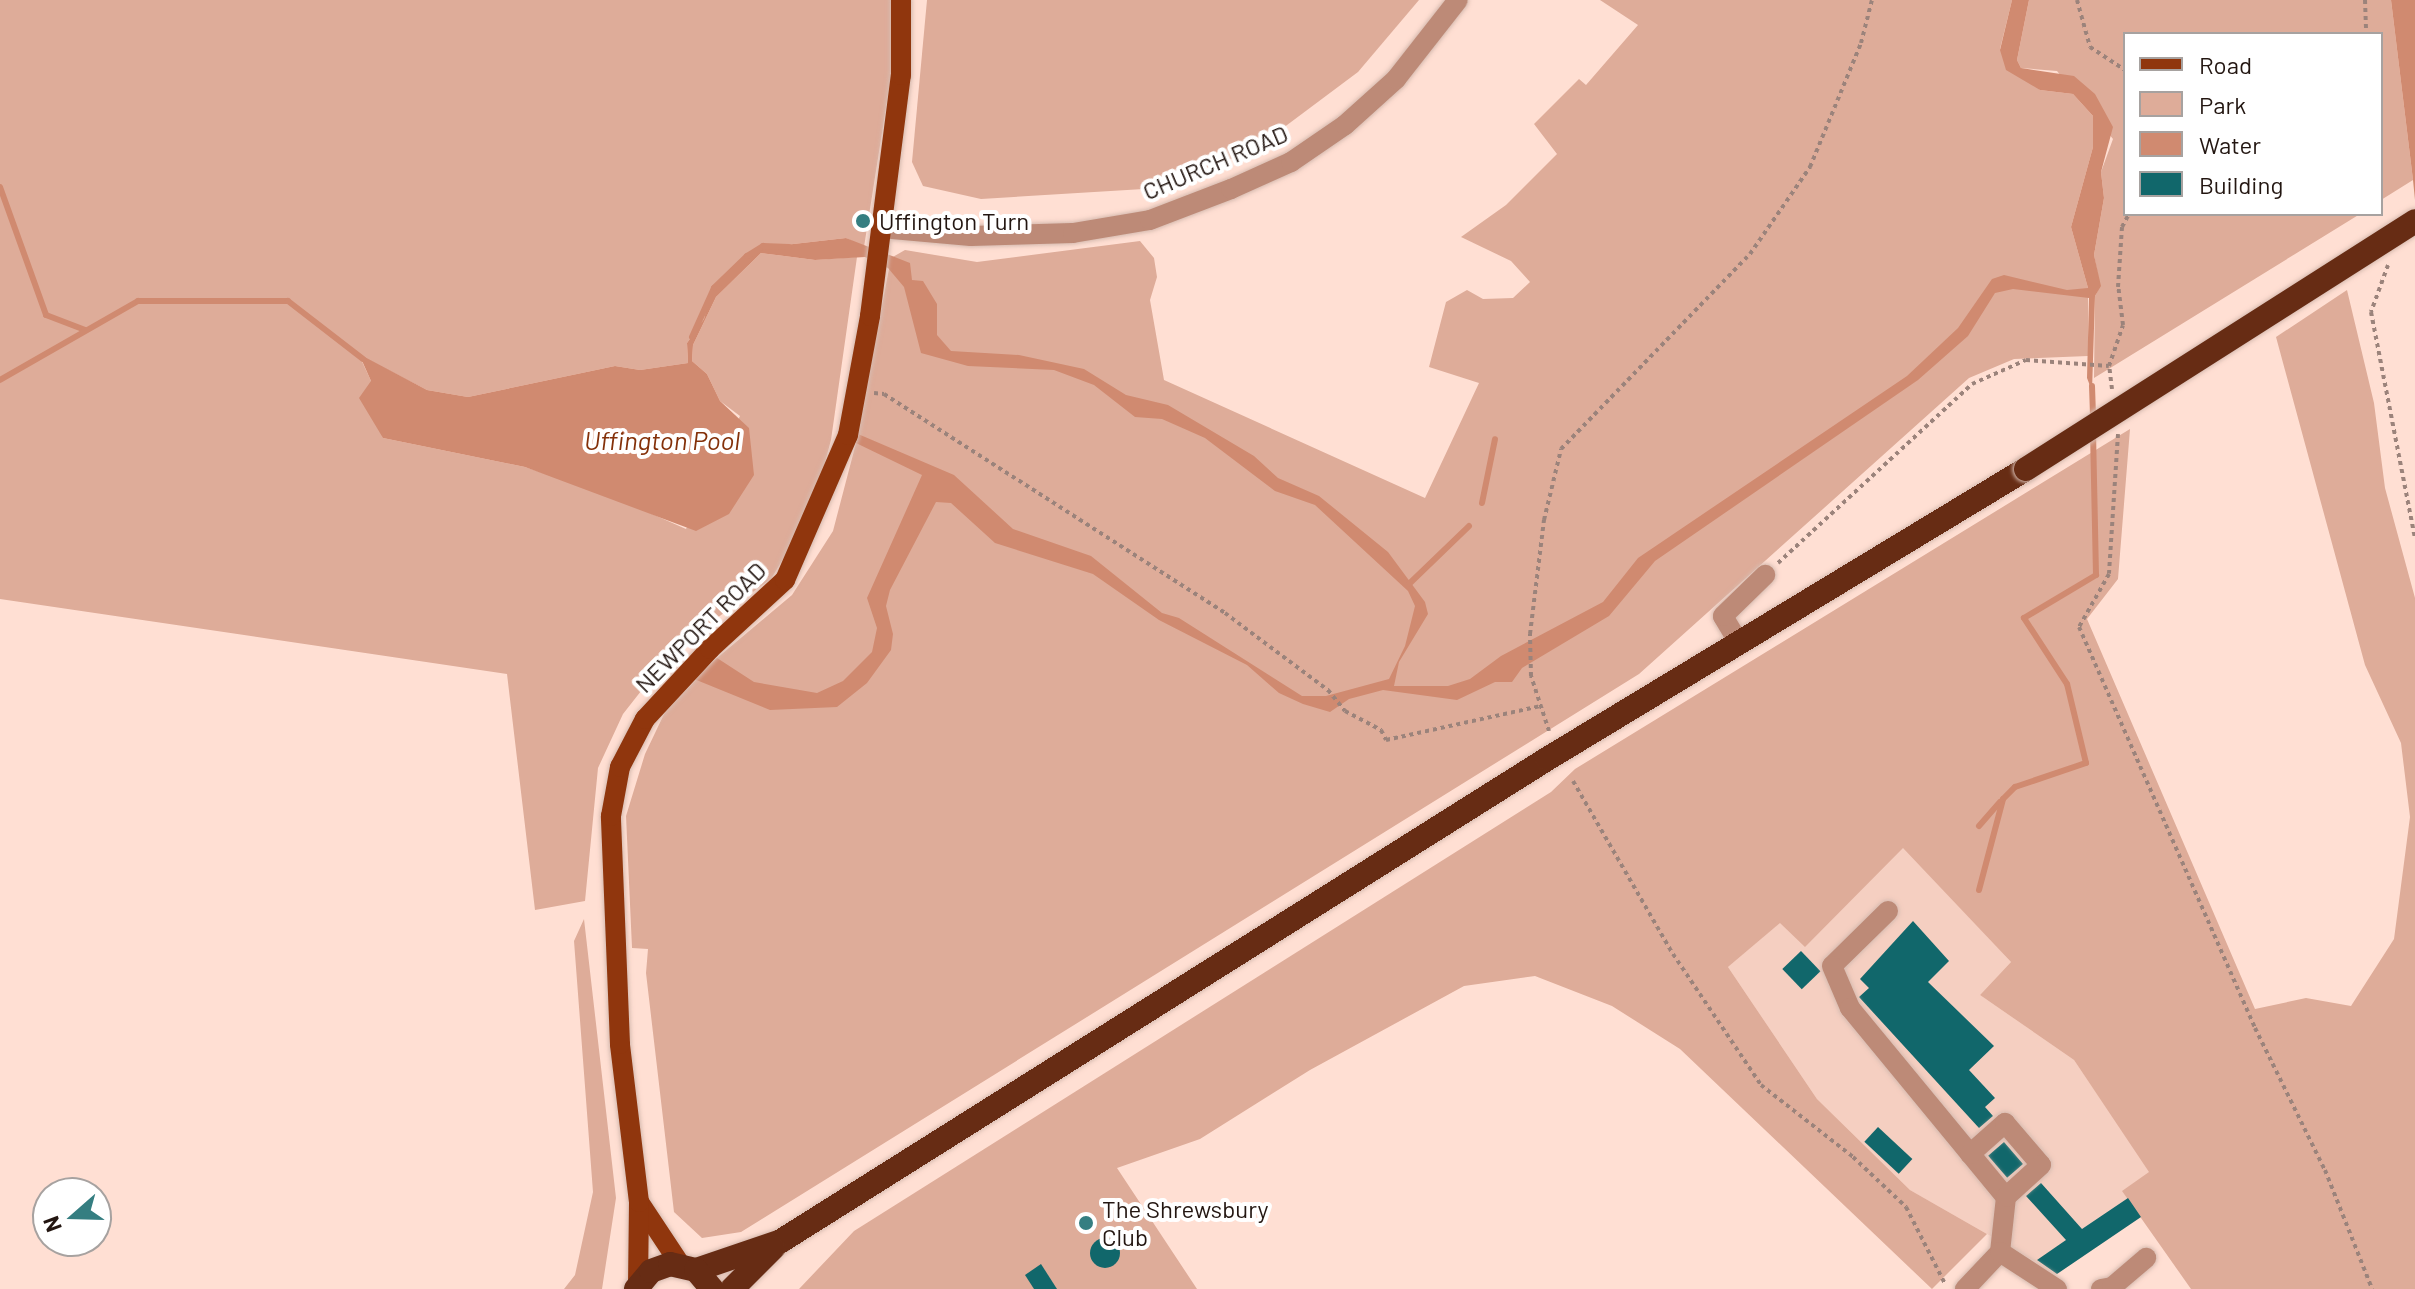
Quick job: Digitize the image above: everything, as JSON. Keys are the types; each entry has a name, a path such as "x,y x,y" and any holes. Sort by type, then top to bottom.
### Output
{"highway":[{"path":"732,1289 781,1241 1739,643 2026,469 2415,221"},
{"path":"637,1287 651,1271 688,1267 781,1241"},
{"path":"688,1267 712,1289"}],"main road":[{"name":"NEWPORT ROAD","path":"637,1287 639,1202 620,1044 611,816 620,767 645,719 710,649 785,580 848,435 875,273 901,75 901,0"},
{"name":"NEWPORT ROAD","path":"639,1202 688,1267"}],"street":[{"name":"CHURCH ROAD","path":"880,234 971,236 1073,233 1150,220 1231,189 1291,162 1345,125 1396,79 1458,0"},
{"path":"1739,643 1723,616 1765,575"},
{"path":"1888,911 1832,966 1850,1008 2006,1197"},
{"path":"1965,1289 2000,1252 2006,1197 2041,1165 2005,1123 1970,1154"},
{"path":"2000,1252 2057,1289"},
{"path":"2101,1289 2112,1287 2146,1258"}],"path":[{"path":"1549,731 1530,667 1533,594 1561,449 1750,254 1810,167 1861,43 1872,0"},
{"path":"2077,0 2090,47 2123,69"},
{"path":"2365,0 2366,32"},
{"path":"2113,397 2109,366 2123,325 2118,287 2122,227 2128,216"},
{"path":"2390,260 2371,312 2415,538"},
{"path":"1765,575 1972,384 2026,360 2109,366"},
{"path":"857,388 884,394 1225,613 1328,690 1345,711 1381,730 1386,740 1541,706"},
{"path":"2117,428 2109,574 2079,627 2255,1028 2325,1170 2372,1289"},
{"path":"1573,781 1673,954 1761,1085 1853,1157 1906,1207 1949,1289"}],"shaded area":[{"path":"1903,847 2011,962 1980,995 2074,1060 2150,1172 2123,1191 2141,1217 2048,1280 2036,1262 1910,1190 1817,1099 1728,967 1781,922 1805,946"}],"green space":[{"path":"0,0 897,0 899,25 864,247 846,238 767,247 710,294 704,319 687,343 688,363 640,370 615,366 468,397 427,390 359,355 371,381 383,438 525,467 609,495 686,529 740,416 720,401 707,374 692,361 693,345 716,297 761,253 815,260 857,257 831,440 812,511 771,579 674,649 623,714 598,768 585,901 535,910 507,674 0,599"},
{"path":"927,0 1419,0 1358,72 1255,149 1160,188 981,199 923,186 912,162"},
{"path":"1600,0 2012,0 2000,49 2040,90 2073,94 2093,116 2093,147 2071,227 2088,288 2088,356 2014,359 1969,378 1639,674 741,1232 702,1238 674,1212 646,973 648,949 632,948 626,816 645,754 665,712 717,658 792,595 833,531 856,443 891,258 905,250 977,262 1140,241 1154,258 1157,277 1150,300 1164,380 1425,498 1479,383 1429,367 1446,302 1467,290 1483,299 1513,298 1530,282 1511,261 1461,237 1506,205 1557,154 1534,124 1579,79 1586,85 1638,25"},
{"path":"2029,0 2391,0 2413,180 2383,199 2383,32 2123,32 2123,216 2357,216 2094,378 2095,296 2100,286 2094,255 2104,198 2101,172 2113,139 2057,71 2021,68 2017,60"},
{"path":"2347,290 2374,403 2385,488 2415,598 2415,1289 2191,1289 2122,1191 2149,1172 2074,1060 1980,995 2011,962 1903,848 1805,947 1780,923 1728,967 1817,1099 1910,1190 1987,1234 1932,1289 1680,1049 1612,1006 1535,976 1464,986 1310,1070 1200,1139 1117,1168 1197,1289 799,1289 854,1231 1551,792 1575,769 2130,429 2118,579 2087,619 2255,1009 2306,998 2351,1006 2394,939 2410,817 2401,743 2365,665 2276,337"},
{"path":"584,919 616,1198 602,1289 564,1289 575,1275 593,1192 574,941"}],"water":[{"name":"Uffington Pool","path":"2012,0 2029,0 2017,60 2021,68 2074,76 2095,94 2113,127 2101,172 2104,198 2094,255 2101,286 2095,296 2092,391 2087,378 2089,298 2013,289 1995,293 1968,336 1918,380 1655,561 1609,616 1522,668 1512,682 1495,682 1457,700 1383,690 1349,699 1330,712 1303,704 1279,693 1247,665 1159,620 1093,574 995,543 951,503 936,502 890,590 886,606 893,634 891,650 867,683 837,707 770,710 694,679 717,658 754,682 817,693 843,681 872,652 877,628 867,598 922,475 856,443 858,434 954,475 1013,529 1091,556 1162,613 1179,618 1302,696 1326,696 1389,679 1405,646 1415,606 1408,591 1315,505 1275,491 1205,438 1162,419 1135,417 1094,385 1054,370 968,366 921,353 904,287 888,268 865,257 815,260 761,253 716,297 693,345 692,361 707,374 720,401 749,428 754,475 729,514 696,531 525,467 383,438 359,398 371,381 359,354 427,390 468,397 615,366 640,370 688,363 687,343 704,319 710,294 749,255 767,247 846,238 910,263 912,280 923,281 937,304 937,335 951,351 1019,355 1084,369 1126,395 1168,405 1254,456 1278,478 1319,496 1388,552 1425,602 1428,614 1399,662 1394,686 1448,686 1470,679 1501,656 1603,602 1638,558 1907,376 1958,328 1992,279 2004,275 2067,290 2088,288 2071,227 2093,147 2093,116 2073,94 2040,90 2006,70 2000,50"},
{"path":"2391,0 2415,0 2415,200 2413,180"}],"building":[{"path":"1913,921 1949,961 1928,982 1994,1046 1969,1070 1995,1098 1985,1107 1993,1116 1979,1128 1859,997 1869,988 1860,979"},
{"path":"1801,951 1820,971 1802,989 1782,969"},
{"path":"1878,1127 1912,1159 1899,1174 1864,1142"},
{"path":"2004,1142 2023,1164 2007,1178 1988,1156"},
{"path":"2041,1183 2082,1229 2128,1198 2141,1217 2057,1274 2037,1260 2066,1240 2026,1196"},
{"path":"1105,1238 1116,1242 1120,1253 1116,1264 1105,1268 1094,1264 1090,1253 1094,1242"},
{"path":"1041,1264 1057,1289 1034,1289 1025,1275"}],"waterway":[{"path":"0,187 46,315 85,330"},
{"path":"692,337 714,288 747,256 763,246 789,247"},
{"path":"0,380 138,301 288,301 363,359"},
{"path":"2092,386 2093,419"},
{"path":"1979,890 2003,799 2015,787 2086,763 2067,684 2024,618 2096,575 2093,434"},
{"path":"1482,503 1495,439"},
{"path":"1410,583 1469,526"},
{"path":"1979,826 2000,802"}],"place":[{"name":"Uffington Turn","path":"863,221"},
{"name":"The Shrewsbury Club","path":"1086,1223"}]}
